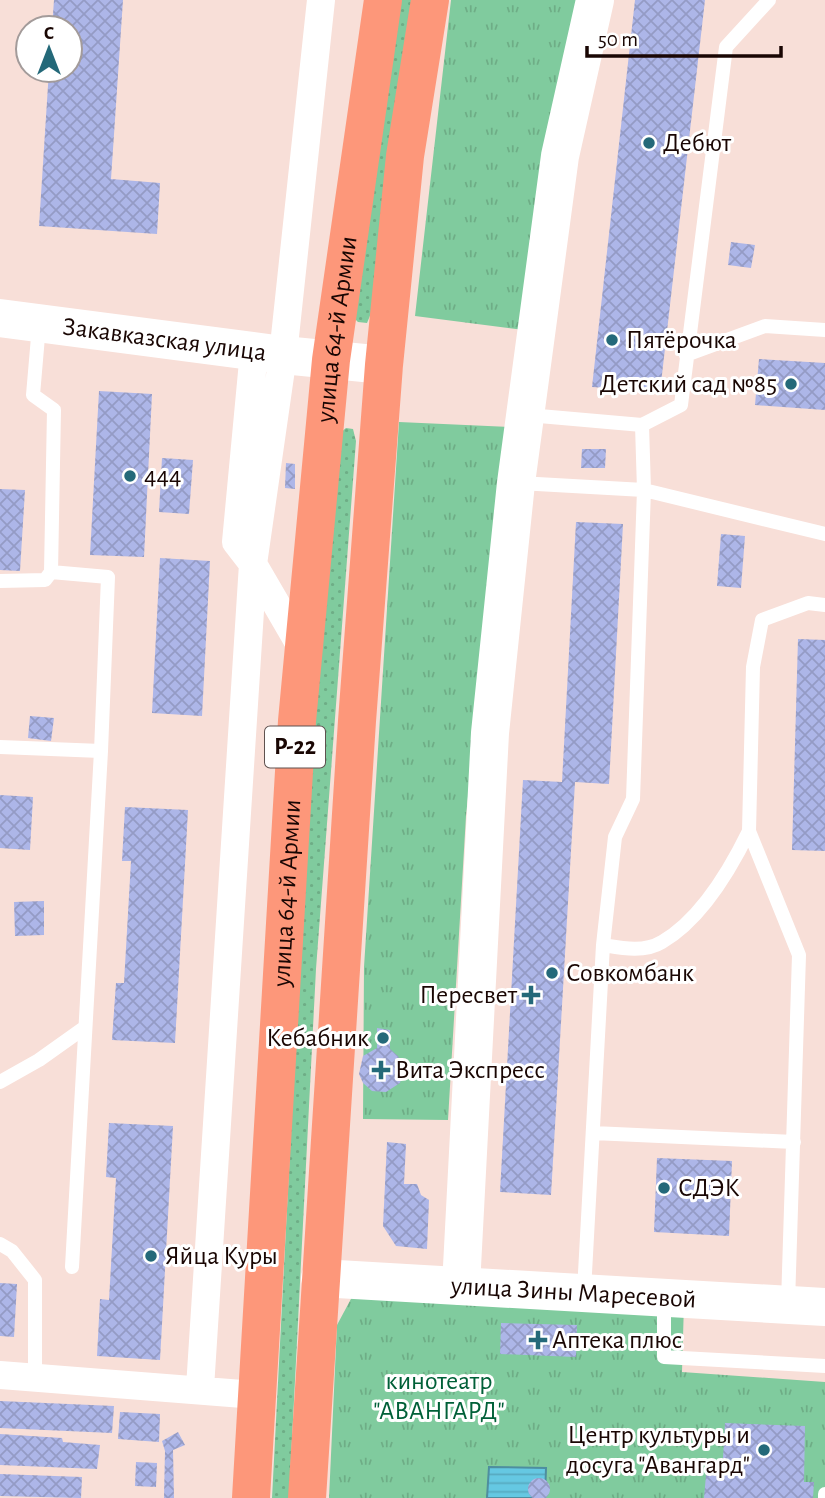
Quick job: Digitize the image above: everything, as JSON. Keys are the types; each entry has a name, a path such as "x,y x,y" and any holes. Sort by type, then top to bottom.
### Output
{"highway":[{"name":"улица 64-й Армии","path":"251,1498 303,650 331,360 383,0"},
{"name":"улица 64-й Армии","path":"307,1498 384,365 405,156 430,0"}],"street":[{"path":"200,1388 268,353 321,0"},
{"path":"461,1286 490,733 516,483 560,156 595,0"},
{"name":"Закавказская улица","path":"0,318 268,353 384,365"},
{"path":"253,564 303,650"},
{"name":"улица Зины Маресевой","path":"320,1278 807,1305"},
{"path":"0,1375 200,1388 257,1395"}],"lane":[{"path":"526,415 642,425 681,405 726,47 769,0"},
{"path":"0,581 45,580 51,572 54,410 33,395 39,323"},
{"path":"686,355 765,326 825,330"},
{"path":"584,1293 603,945 615,837 634,799 643,490 642,425"},
{"path":"516,483 643,490 825,534"},
{"path":"51,572 108,577 72,1267"},
{"path":"807,1305 794,1142 799,955 749,831 753,667 762,620 808,603 825,605"},
{"path":"0,747 101,751"},
{"path":"603,945 630,950 660,943 691,917 735,859 749,831"},
{"path":"0,1082 39,1060 83,1028"},
{"path":"593,1133 794,1142"},
{"path":"0,1244 12,1251 35,1280 35,1378"},
{"path":"664,1297 664,1357 825,1366"}],"green space":[{"path":"398,0 412,0 372,311 367,323 358,322 352,316"},
{"path":"451,0 579,0 524,330 415,316"},
{"path":"399,422 512,427 488,601 466,816 448,1120 363,1119 364,967"},
{"path":"346,428 353,429 356,441 316,969 289,1498 272,1498 309,784 339,434"},
{"name":"кинотеатр \"АВАНГАРД\"","path":"352,1297 684,1303 682,1372 825,1382 825,1498 329,1498 337,1325"}],"water":[{"path":"489,1467 546,1468 545,1498 487,1498"}],"building":[{"path":"54,0 123,0 111,179 160,183 157,234 39,226 48,84 84,84 84,14 53,14"},
{"path":"635,0 705,0 660,392 592,387"},
{"path":"731,242 755,245 751,268 728,265"},
{"name":"Детский сад №85","path":"759,359 825,363 825,410 755,405"},
{"path":"99,391 152,394 144,557 90,555"},
{"path":"582,449 606,449 605,468 581,468"},
{"path":"162,458 193,460 189,514 159,512"},
{"path":"286,463 295,464 295,489 285,488"},
{"path":"0,489 25,490 20,571 0,570"},
{"path":"576,522 623,524 609,784 575,782 551,1195 500,1192 523,780 562,782"},
{"path":"721,534 745,536 741,588 717,586"},
{"path":"160,558 210,561 202,716 152,713"},
{"path":"798,639 825,640 825,851 792,850"},
{"path":"30,716 54,718 51,741 28,738"},
{"path":"0,795 33,797 30,850 0,848"},
{"path":"125,807 188,810 175,1043 112,1040 116,983 124,983 131,861 122,861"},
{"path":"44,901 44,935 15,936 14,902"},
{"name":"Вита Экспресс","path":"377,1028 390,1030 390,1049 398,1056 404,1068 400,1083 386,1092 372,1091 363,1083 359,1074 363,1056 377,1048"},
{"path":"109,1123 173,1126 160,1360 97,1356 100,1299 109,1300 116,1178 106,1177"},
{"path":"387,1142 406,1144 404,1184 417,1184 421,1195 429,1200 427,1249 396,1246 383,1226"},
{"path":"657,1158 732,1161 729,1236 654,1232"},
{"path":"0,1283 17,1284 14,1337 0,1336"},
{"name":"Аптека плюс","path":"501,1323 577,1325 576,1357 500,1354"},
{"path":"0,1401 114,1406 112,1433 0,1428"},
{"path":"120,1412 160,1414 159,1442 118,1439"},
{"name":"Центр культуры и досуга \"Авангард\"","path":"725,1423 805,1426 804,1482 814,1482 813,1498 704,1498 706,1475 722,1475"},
{"path":"178,1432 185,1445 173,1450 174,1498 164,1498 165,1451 162,1441"},
{"path":"0,1434 62,1438 63,1442 100,1445 97,1469 0,1465"},
{"path":"136,1462 157,1463 156,1487 135,1486"},
{"path":"0,1474 82,1477 81,1498 0,1496"},
{"path":"535,1478 543,1478 550,1485 550,1493 543,1500 535,1500 528,1493 528,1485"}],"place":[{"name":"Дебют","path":"649,143"},
{"name":"Пятёрочка","path":"612,340"},
{"name":"Детский сад №85","path":"791,384"},
{"name":"444","path":"130,476"},
{"name":"Совкомбанк","path":"552,973"},
{"name":"Пересвет","path":"531,995"},
{"name":"Кебабник","path":"383,1038"},
{"name":"Вита Экспресс","path":"381,1070"},
{"name":"СДЭК","path":"664,1188"},
{"name":"Яйца Куры","path":"151,1256"},
{"name":"Аптека плюс","path":"538,1340"},
{"name":"Центр культуры и досуга \"Авангард\"","path":"764,1450"}]}
